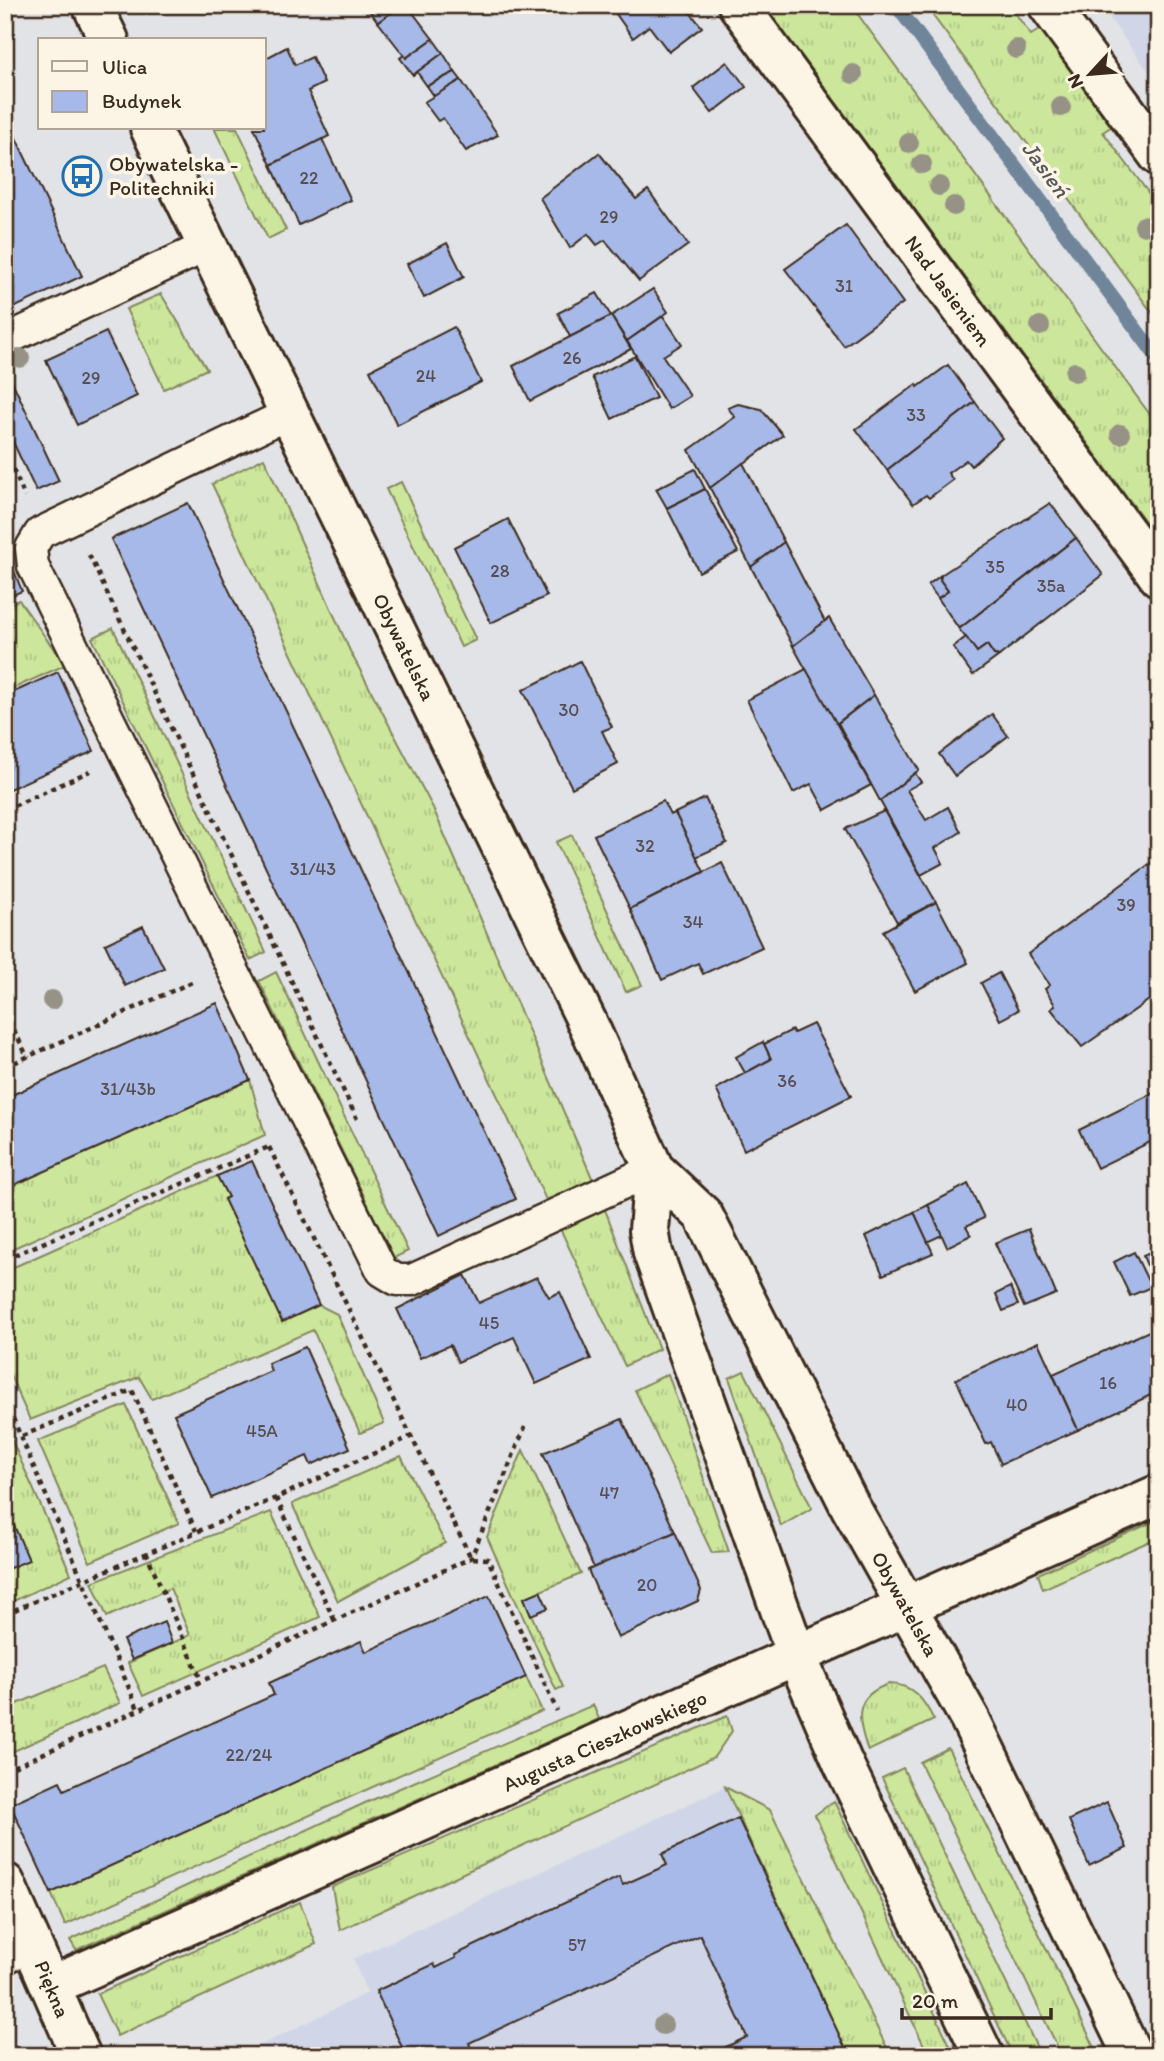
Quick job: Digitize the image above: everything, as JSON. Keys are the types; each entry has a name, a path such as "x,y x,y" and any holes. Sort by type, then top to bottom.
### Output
{"main road":[{"path":"92,5 108,38"},
{"name":"Nad Jasieniem","path":"738,5 1159,577"},
{"path":"1048,5 1159,156"},
{"name":"Obywatelska","path":"151,130 583,1014 654,1169 703,1215 851,1508 970,1719 1133,2056"},
{"name":"Obywatelska","path":"654,1169 649,1230 653,1253 797,1657 843,1763 984,2056"},
{"name":"Augusta Cieszkowskiego","path":"51,1986 1159,1494"},
{"name":"Piękna","path":"5,1883 19,1952 51,1986 80,2056"}],"lane":[{"path":"5,340 207,246"},
{"path":"290,413 40,533 31,548 33,566 382,1271 397,1280 412,1280 654,1169"}],"path":[{"path":"72,517 361,1130"},
{"path":"5,810 98,768"},
{"path":"5,1067 196,980"},
{"path":"5,1012 27,1058"},
{"path":"5,1259 313,1127"},
{"path":"269,1147 471,1558"},
{"path":"22,1436 132,1390 196,1531"},
{"path":"5,1400 138,1709"},
{"path":"471,1558 525,1427"},
{"path":"5,1614 276,1498 412,1436"},
{"path":"276,1498 334,1619"},
{"path":"146,1552 201,1680"},
{"path":"5,1771 471,1558 488,1559 557,1711"}],"shaded area":[{"path":"1100,5 1159,5 1159,86"},
{"path":"725,1787 849,2056 239,2056 367,1993 353,1959"}],"green space":[{"path":"764,5 851,5 1159,427 1159,540"},
{"path":"925,5 1009,5 1031,35 1042,28 1115,124 1103,132 1159,207 1159,322"},
{"path":"215,130 238,130 286,230 268,239"},
{"path":"161,294 207,369 164,389 126,309"},
{"path":"264,458 350,651 433,808 593,1180 547,1202 212,484"},
{"path":"401,482 476,640 461,647 386,489"},
{"path":"19,600 65,665 5,692 5,606"},
{"path":"113,628 266,952 250,960 92,638"},
{"path":"572,835 642,985 626,992 556,842"},
{"path":"276,972 408,1251 394,1258 259,981"},
{"path":"250,1080 265,1135 5,1252 5,1189"},
{"path":"217,1176 228,1197 224,1199 283,1322 319,1305 337,1314 384,1423 360,1433 313,1330 152,1399 139,1377 30,1420 5,1364 5,1271"},
{"path":"602,1202 659,1349 625,1366 557,1222"},
{"path":"744,1371 812,1508 781,1526 729,1378"},
{"path":"668,1374 729,1552 712,1553 635,1390"},
{"path":"126,1405 179,1523 90,1562 38,1441"},
{"path":"5,1425 71,1574 5,1605 5,1570 28,1559 5,1505"},
{"path":"523,1450 581,1574 524,1598 563,1687 556,1690 487,1537"},
{"path":"401,1456 445,1543 338,1601 292,1504"},
{"path":"271,1512 320,1617 143,1696 128,1663 190,1635 170,1588 107,1617 92,1582"},
{"path":"1159,1519 1159,1537 1043,1589 1038,1574"},
{"path":"103,1668 120,1703 5,1755 5,1709"},
{"path":"526,1677 542,1711 65,1925 51,1893"},
{"path":"889,1684 905,1687 917,1694 934,1720 868,1751 861,1729 860,1710 869,1695"},
{"path":"593,1705 599,1719 76,1950 70,1940 365,1803"},
{"path":"727,1716 732,1731 714,1757 340,1930 332,1887"},
{"path":"948,1748 1099,2056 1062,2056 920,1762"},
{"path":"903,1768 1041,2056 1013,2056 882,1778"},
{"path":"725,1787 770,1810 891,2056 849,2056"},
{"path":"834,1801 955,2056 929,2056 815,1815"},
{"path":"300,1902 316,1944 117,2036 97,1994"}],"building":[{"path":"402,5 378,22 367,7"},
{"path":"402,5 407,5 433,39 406,58 378,22"},
{"path":"629,5 684,5 702,27 669,52 649,26 633,38 616,14"},
{"path":"433,39 443,53 413,75 400,58 404,55 406,58"},
{"path":"287,47 295,65 312,57 324,83 308,91 329,136 271,165 255,130 266,130 266,58"},
{"path":"443,53 455,72 427,86 417,72"},
{"path":"727,62 746,87 712,113 693,88"},
{"path":"455,72 461,80 434,96 427,86"},
{"path":"461,80 498,135 466,151 443,118 438,121 424,102"},
{"path":"5,115 82,276 5,312"},
{"path":"322,139 351,200 299,225 271,165"},
{"path":"599,153 636,199 648,190 688,245 639,281 605,240 597,245 588,234 570,248 540,198"},
{"path":"846,225 903,303 844,346 785,269"},
{"path":"447,243 464,277 424,298 407,264"},
{"path":"653,289 668,312 627,341 611,316"},
{"path":"597,293 611,316 570,337 558,313"},
{"path":"611,316 631,349 530,401 513,366"},
{"path":"663,316 682,344 663,356 690,396 669,409 627,341"},
{"path":"454,327 481,382 397,425 370,370"},
{"path":"106,332 137,396 77,425 46,360"},
{"path":"635,356 656,398 612,419 592,377"},
{"path":"948,365 975,402 887,470 856,429 917,384 918,387"},
{"path":"10,377 59,481 36,491 5,425 5,379"},
{"path":"975,402 1002,438 971,466 966,460 948,473 953,480 929,498 926,495 913,504 887,470"},
{"path":"738,404 761,409 783,435 710,488 689,450 735,417 728,408"},
{"path":"743,463 784,542 751,567 710,488"},
{"path":"695,469 705,489 667,508 656,489"},
{"path":"705,489 738,552 699,572 667,508"},
{"path":"188,503 516,1199 439,1236 111,539"},
{"path":"1050,503 1076,538 959,629 938,598 948,591 940,580 941,575"},
{"path":"508,519 547,596 491,623 454,547"},
{"path":"1076,538 1103,575 999,656 994,655 987,645 977,652 959,629"},
{"path":"784,542 825,622 793,646 751,567"},
{"path":"6,551 22,591 8,597 5,591"},
{"path":"941,575 940,580 948,591 938,598 928,585"},
{"path":"829,618 874,695 836,724 793,646"},
{"path":"966,637 977,652 987,645 994,655 999,656 973,675 953,647"},
{"path":"580,661 612,727 602,731 618,764 572,788 523,690"},
{"path":"806,669 871,785 825,810 811,784 793,793 747,700"},
{"path":"58,672 94,751 5,791 5,696"},
{"path":"874,695 919,770 880,801 838,723"},
{"path":"992,714 1008,736 955,776 939,754"},
{"path":"915,773 921,782 907,790 926,820 948,807 961,832 935,848 943,863 921,875 880,801"},
{"path":"705,798 727,843 696,857 675,813"},
{"path":"663,801 670,815 675,813 704,872 630,909 594,835"},
{"path":"884,811 936,902 897,922 845,829"},
{"path":"1159,857 1159,993 1082,1047 1051,1009 1055,1005 1045,989 1050,985 1028,954"},
{"path":"722,863 762,947 703,974 698,963 662,980 630,909"},
{"path":"936,902 968,963 915,991 883,931"},
{"path":"143,926 164,968 125,986 105,944"},
{"path":"999,973 1018,1010 1000,1020 981,983"},
{"path":"217,1003 250,1080 5,1189 5,1098"},
{"path":"813,1024 851,1096 744,1150 716,1089 771,1059 764,1044 792,1030 794,1033"},
{"path":"763,1042 771,1059 745,1073 736,1057"},
{"path":"1159,1090 1159,1155 1152,1141 1097,1168 1079,1130"},
{"path":"252,1161 319,1305 282,1322 224,1199 228,1197 217,1176"},
{"path":"968,1184 984,1218 966,1226 971,1235 947,1247 928,1205"},
{"path":"928,1205 942,1235 927,1242 914,1212"},
{"path":"914,1212 933,1253 883,1275 866,1236"},
{"path":"1029,1229 1056,1294 1024,1307 995,1243"},
{"path":"1159,1249 1159,1288 1157,1289 1143,1256"},
{"path":"1134,1252 1151,1287 1130,1296 1114,1262"},
{"path":"465,1275 479,1303 537,1277 549,1297 560,1292 591,1359 536,1384 514,1337 458,1362 450,1345 420,1358 397,1309"},
{"path":"1010,1287 1018,1305 1003,1311 996,1294"},
{"path":"1149,1331 1159,1353 1159,1391 1078,1430 1053,1374"},
{"path":"1038,1342 1078,1430 1001,1464 991,1442 986,1444 956,1379"},
{"path":"305,1347 350,1448 311,1465 307,1456 212,1498 174,1414 271,1371 268,1363"},
{"path":"622,1419 675,1532 594,1568 543,1453"},
{"path":"5,1505 29,1560 5,1570"},
{"path":"675,1532 701,1590 698,1601 618,1638 588,1570"},
{"path":"540,1591 548,1608 531,1615 524,1598"},
{"path":"489,1596 526,1677 51,1893 10,1804 60,1781 64,1790 274,1695 269,1683 361,1641 366,1652"},
{"path":"164,1622 172,1643 132,1660 123,1640"},
{"path":"1107,1802 1127,1848 1089,1866 1069,1820"},
{"path":"738,1818 849,2056 707,2056 747,2037 700,1935 469,2043 474,2056 406,2056 376,1991 434,1964 436,1968 456,1958 455,1955 619,1877 623,1885 667,1865 662,1854"},
{"path":"702,2048 705,2056 685,2056"}],"waterway":[{"name":"Jasień","path":"896,5 1159,360"}],"place":[{"name":"Obywatelska - Politechniki","path":"82,176"}]}
